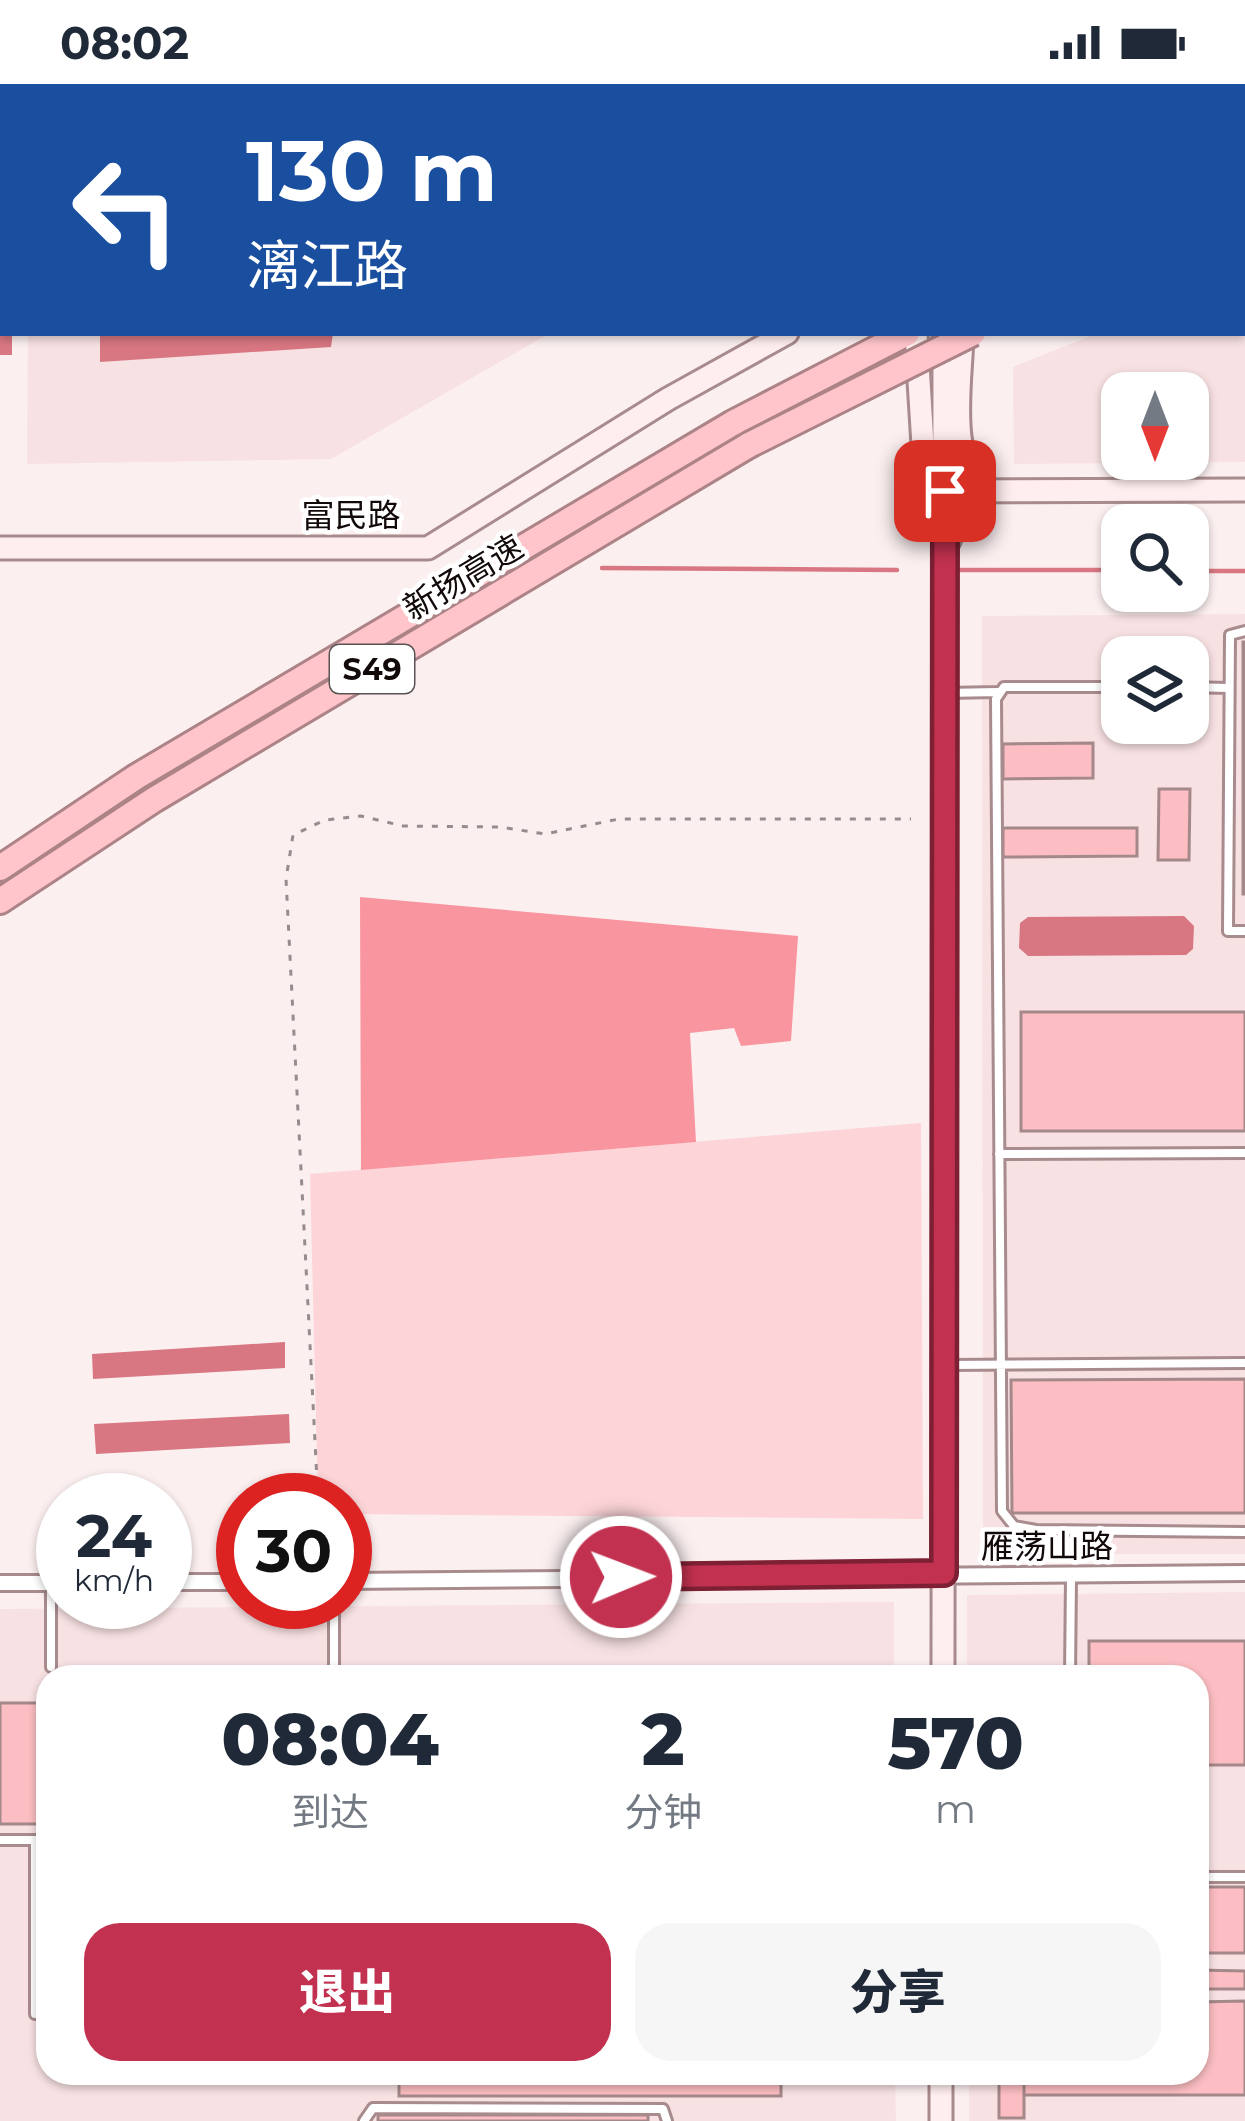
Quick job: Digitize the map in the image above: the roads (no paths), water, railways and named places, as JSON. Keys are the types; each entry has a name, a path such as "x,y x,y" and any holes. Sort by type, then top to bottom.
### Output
{"highway":[{"name":"新扬高速","path":"0,868 136,777 733,423 906,336"},
{"name":"新扬高速","path":"0,901 155,799 749,445 967,336"}],"street":[{"name":"富民路","path":"0,548 428,548 668,399 782,336"},
{"path":"912,336 925,478 945,491 1245,490"},
{"path":"943,1665 944,336"},
{"path":"962,336 964,461 974,482 988,491"},
{"path":"945,554 956,521 988,491"},
{"name":"雁荡山路","path":"372,1581 1245,1573"},
{"path":"0,1583 36,1582"},
{"path":"941,2085 941,2121"}],"lane":[{"path":"1245,631 1230,635 1228,688 1228,931 1245,931"},
{"path":"944,693 998,692 1004,687 1101,687"},
{"path":"1209,688 1228,688"},
{"path":"998,692 1000,1501 1014,1526 1245,1532"},
{"path":"999,1154 1245,1153"},
{"path":"944,1365 1245,1363"},
{"path":"1070,1665 1071,1573"},
{"path":"51,1665 54,1629"},
{"path":"334,1629 334,1665"},
{"path":"0,1840 35,1840 36,2014"},
{"path":"1209,1877 1245,1877"},
{"path":"364,2121 373,2108 663,2109 667,2121"}],"waterway":[{"path":"602,568 897,570"},
{"path":"956,570 1101,570"},
{"path":"1209,571 1245,571"}]}
